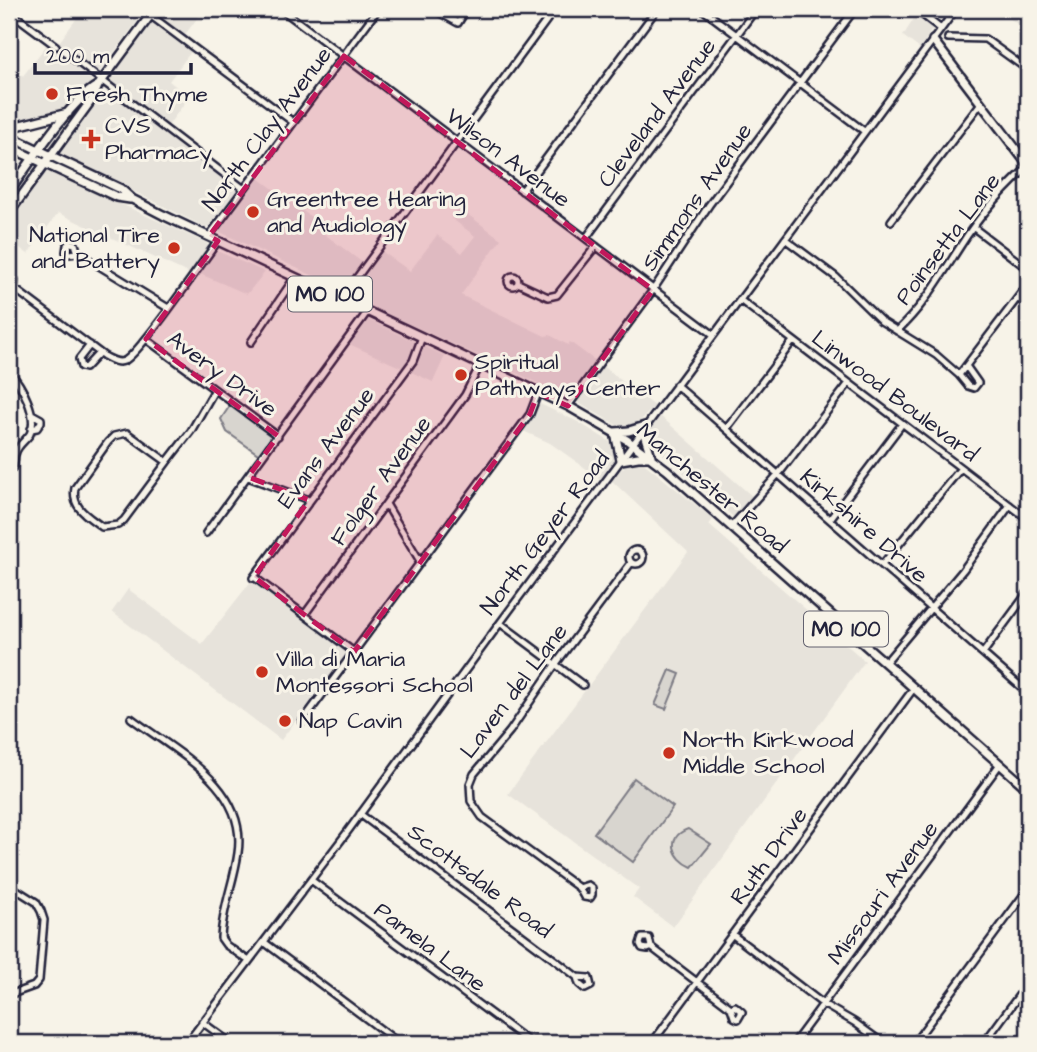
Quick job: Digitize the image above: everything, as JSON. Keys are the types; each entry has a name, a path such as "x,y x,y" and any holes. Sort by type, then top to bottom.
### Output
{"main road":[{"path":"9,212 93,99 100,83 153,12"},
{"path":"933,40 1028,166"},
{"path":"9,192 68,113 86,93 100,83"},
{"path":"9,128 68,113"},
{"name":"Manchester Road","path":"9,136 218,241 568,406 614,432 651,457 1028,789"},
{"name":"Manchester Road","path":"9,147 117,197 132,199"},
{"path":"645,426 651,457 621,460 614,432 645,426"}],"street":[{"path":"142,9 153,12 293,122"},
{"name":"Wilson Avenue","path":"281,9 714,335"},
{"name":"North Clay Avenue","path":"209,236 378,9"},
{"path":"433,9 458,23 463,15 458,9"},
{"path":"441,14 450,9"},
{"path":"341,299 555,9"},
{"path":"522,191 657,9"},
{"path":"702,9 864,131"},
{"name":"Cleveland Avenue","path":"586,238 756,9"},
{"name":"Simmons Avenue","path":"568,406 653,290 696,223 855,9"},
{"path":"915,9 941,29"},
{"name":"North Geyer Road","path":"187,1043 311,880 956,9"},
{"path":"9,11 100,83 244,189"},
{"path":"948,38 985,38 1028,70"},
{"path":"891,221 981,103"},
{"name":"Poinsetta Lane","path":"897,331 924,303 994,201 1028,166"},
{"path":"974,228 1028,269"},
{"path":"785,239 836,277 881,321 936,355 971,388 977,386 978,380 966,366"},
{"name":"North Clay Avenue","path":"99,353 119,362 126,360 146,339 218,241"},
{"path":"518,283 548,296 557,295 596,246"},
{"path":"78,253 168,308"},
{"path":"9,277 15,281 11,290 90,345 99,353 89,365 81,367 79,359 90,345"},
{"path":"251,342 295,277"},
{"path":"959,375 1028,284"},
{"path":"1017,299 1028,303"},
{"name":"Linwood Boulevard","path":"740,300 1028,519"},
{"path":"206,533 368,311"},
{"name":"Evans Avenue","path":"304,614 253,577 412,361 422,337"},
{"name":"Avery Drive","path":"146,339 278,436"},
{"path":"727,428 793,341"},
{"name":"Folger Avenue","path":"304,614 465,395 481,365"},
{"path":"9,371 32,414 31,429 12,454 15,464 12,469 9,468"},
{"path":"732,527 778,474 849,383"},
{"name":"Kirkshire Drive","path":"676,385 1028,693"},
{"path":"167,462 127,433 114,436 75,488 74,502 102,527 117,525 124,520 191,431 214,391"},
{"path":"302,722 530,414 538,393"},
{"path":"830,519 902,424"},
{"path":"882,565 961,468"},
{"path":"248,477 309,500"},
{"path":"386,503 420,561"},
{"path":"885,663 963,570 1010,505"},
{"name":"Laven del Lane","path":"579,888 482,817 471,801 470,791 474,775 510,731 555,664 631,563"},
{"path":"983,653 1028,592"},
{"path":"304,614 354,652"},
{"path":"500,623 583,685"},
{"name":"Ruth Drive","path":"653,1043 914,688"},
{"path":"131,718 213,780 231,806 239,828 239,852 221,938 226,945 249,961"},
{"name":"Missouri Avenue","path":"794,1043 1000,764"},
{"name":"Scottsdale Road","path":"360,814 577,977"},
{"name":"Pamela Lane","path":"311,880 529,1042 537,1040 540,1043"},
{"path":"9,885 36,902 44,920 39,979 34,986 9,995"},
{"path":"914,1043 1028,889"},
{"path":"733,935 823,1004 883,1043"},
{"path":"264,942 399,1043"},
{"path":"651,947 731,1008"},
{"path":"984,1043 1028,983"},
{"path":"202,1022 231,1043"}],"highlighted area":[{"path":"344,56 653,290 568,406 538,393 530,414 354,652 254,577 309,500 248,477 278,436 146,339 218,241 209,236"}],"shaded area":[{"path":"77,9 137,9 142,15 99,72 93,71 57,45 80,14"},
{"path":"161,9 204,9 184,36 159,16"},
{"path":"997,9 1028,9 1028,32"},
{"path":"917,14 930,24 932,29 920,49 903,36"},
{"path":"152,23 158,23 193,49 169,81 189,97 167,127 110,83 112,76"},
{"path":"48,43 90,76 91,82 65,110 9,125 9,66 23,76"},
{"path":"110,91 238,188 211,226 205,227 61,155 61,150 102,92"},
{"path":"9,151 26,162 9,187"},
{"path":"49,171 210,247 190,274 58,213 28,254 9,240 9,221 43,175"},
{"path":"256,176 315,220 311,224 363,263 344,288 341,289 218,231 217,228"},
{"path":"459,208 501,239 461,295 545,336 550,335 568,345 570,342 597,362 570,398 349,295 380,250 410,271 437,235 462,253 475,236 451,218"},
{"path":"217,251 265,272 247,294 200,274"},
{"path":"367,319 445,356 433,382 349,344"},
{"path":"601,365 655,406 634,427 620,427 577,402 578,396"},
{"path":"231,404 276,436 261,456 227,432 221,419"},
{"path":"536,404 578,422 612,443 616,456 602,480 550,443 521,430"},
{"path":"659,415 753,497 736,516 732,516 648,441 647,431"},
{"name":"North Kirkwood Middle School","path":"640,460 713,519 709,525 865,661 673,927 633,897 639,889 508,794 688,552 611,480 628,463"},
{"name":"Villa di Maria Montessori School","path":"252,580 349,651 281,740 112,612 128,589 202,644"},
{"path":"670,670 680,674 666,709 655,705"},
{"path":"634,778 673,807 633,862 594,833"},
{"path":"688,829 711,844 692,867 680,859 674,848 676,837"}],"place":[{"name":"Fresh Thyme","path":"52,94"},
{"name":"CVS Pharmacy","path":"91,139"},
{"name":"Greentree Hearing and Audiology","path":"253,212"},
{"name":"National Tire and Battery","path":"174,248"},
{"name":"Spiritual Pathways Center","path":"461,375"},
{"name":"Villa di Maria Montessori School","path":"262,672"},
{"name":"Nap Cavin","path":"285,721"},
{"name":"North Kirkwood Middle School","path":"669,753"}]}
